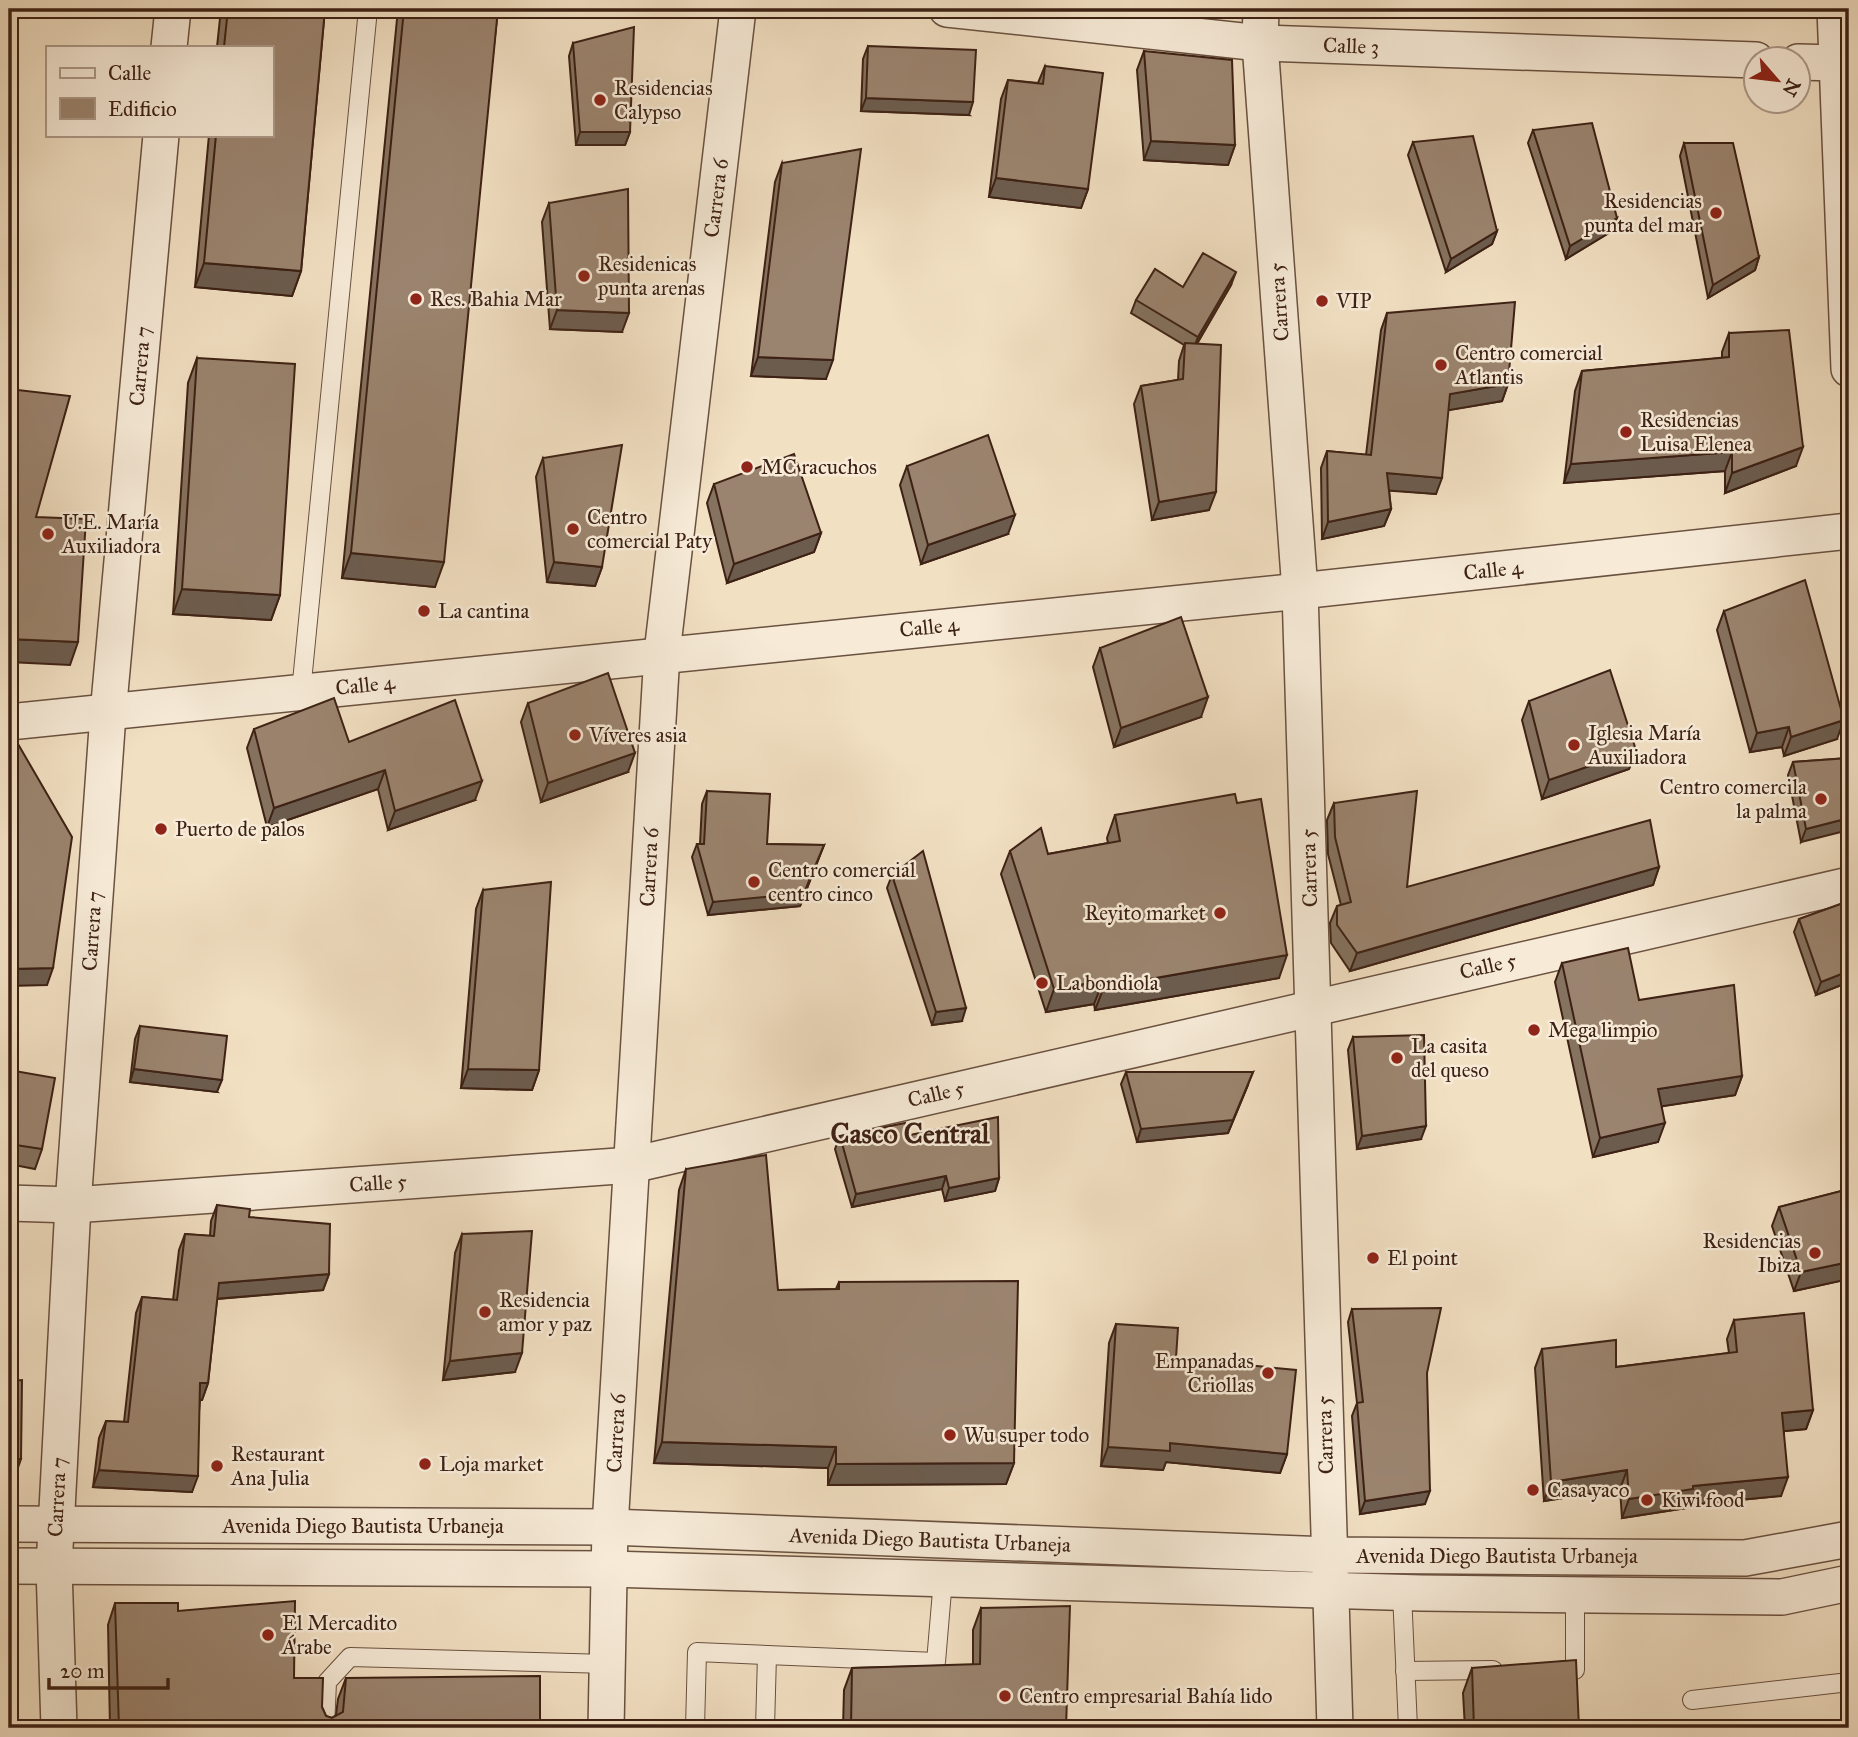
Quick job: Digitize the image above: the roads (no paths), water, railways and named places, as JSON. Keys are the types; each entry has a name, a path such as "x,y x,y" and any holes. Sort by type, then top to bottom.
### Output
{"street":[{"path":"169,46 173,9"},
{"name":"Carrera 6","path":"606,1728 610,1527 662,653 738,9"},
{"name":"Calle 3","path":"947,9 1260,43 1742,60"},
{"name":"Carrera 5","path":"1261,9 1260,43 1300,591 1335,1728"},
{"path":"1835,9 1843,61 1849,369"},
{"path":"1812,62 1843,61"},
{"name":"Carrera 7","path":"59,1728 55,1525 73,1205 108,713 161,136"},
{"name":"Calle 4","path":"9,722 662,653 1300,591 1849,531"},
{"name":"Calle 5","path":"9,1203 73,1205 632,1165 1313,1006 1849,885"},
{"name":"Avenida Diego Bautista Urbaneja","path":"9,1524 610,1527 1329,1572 1402,1592 1782,1597 1849,1583"},
{"name":"Avenida Diego Bautista Urbaneja","path":"9,1566 609,1569 943,1579 1329,1572 1745,1558 1849,1539"}],"lane":[{"path":"301,692 368,9"},
{"path":"695,1728 697,1652 936,1662 943,1579"},
{"path":"1402,1592 1408,1728"},
{"path":"1549,1670 1575,1670 1575,1595"},
{"path":"765,1728 767,1655"},
{"path":"325,1728 327,1682 350,1657 608,1664"},
{"path":"1405,1671 1510,1670"},
{"path":"1692,1700 1849,1682"}],"place":[{"name":"Residencias Calypso","path":"600,100"},
{"name":"Residencias punta del mar","path":"1716,213"},
{"name":"Residenicas punta arenas","path":"584,276"},
{"name":"Res. Bahia Mar","path":"416,299"},
{"name":"VIP","path":"1322,301"},
{"name":"Centro comercial Atlantis","path":"1441,365"},
{"name":"Residencias Luisa Elenea","path":"1626,432"},
{"name":"MC racuchos","path":"747,467"},
{"name":"Centro comercial Paty","path":"573,529"},
{"name":"U.E. María Auxiliadora","path":"48,534"},
{"name":"La cantina","path":"424,611"},
{"name":"Víveres asia","path":"575,735"},
{"name":"Iglesia María Auxiliadora","path":"1574,745"},
{"name":"Centro comercila la palma","path":"1821,799"},
{"name":"Puerto de palos","path":"161,829"},
{"name":"Centro comercial centro cinco","path":"754,882"},
{"name":"Reyito market","path":"1220,913"},
{"name":"La bondiola","path":"1042,983"},
{"name":"Mega limpio","path":"1534,1030"},
{"name":"La casita del queso","path":"1397,1058"},
{"name":"Residencias Ibiza","path":"1815,1253"},
{"name":"El point","path":"1373,1258"},
{"name":"Residencia amor y paz","path":"485,1312"},
{"name":"Empanadas Criollas","path":"1268,1373"},
{"name":"Wu super todo","path":"950,1435"},
{"name":"Loja market","path":"425,1464"},
{"name":"Restaurant Ana Julia","path":"217,1466"},
{"name":"Casa yaco","path":"1533,1490"},
{"name":"Kiwi food","path":"1647,1500"},
{"name":"El Mercadito Árabe","path":"268,1635"},
{"name":"Centro empresarial Bahía lido","path":"1005,1696"}],"district":[{"name":"Casco Central","path":"910,1133"}]}
